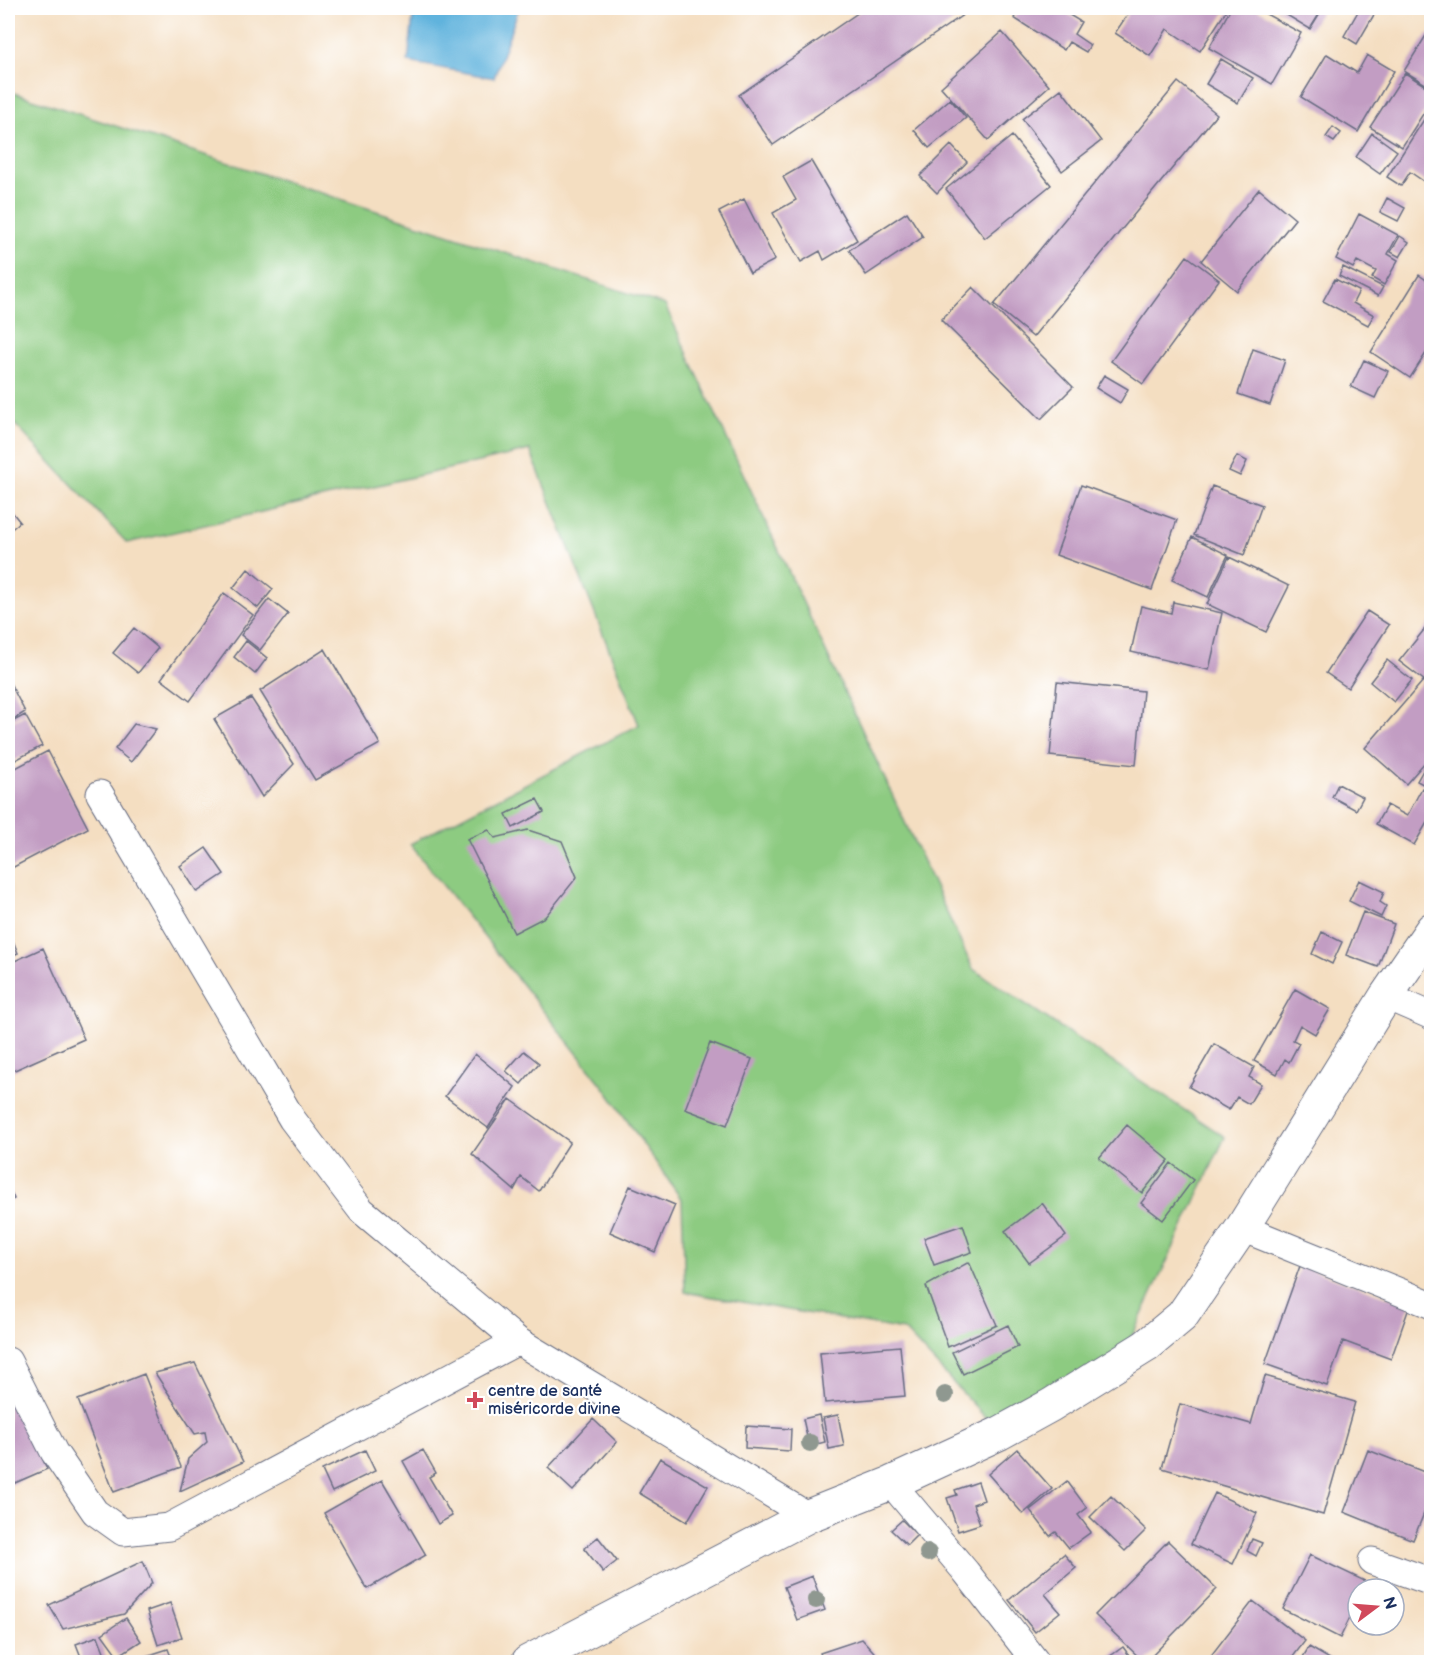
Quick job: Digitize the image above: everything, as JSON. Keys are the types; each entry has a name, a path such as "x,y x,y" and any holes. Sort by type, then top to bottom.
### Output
{"street":[{"path":"100,794 298,1128 361,1210 518,1341 808,1516"},
{"path":"528,1662 808,1516 891,1483 1000,1433 1051,1405 1146,1346 1182,1316 1242,1228 1386,996 1431,929"},
{"path":"1386,996 1431,1016"},
{"path":"1242,1228 1431,1305"},
{"path":"8,1361 54,1452 95,1512 123,1532 169,1527 518,1341"},
{"path":"891,1483 966,1572 1036,1662"},
{"path":"1372,1561 1431,1582"}],"green space":[{"path":"8,91 665,305 973,969 1225,1137 1111,1381 1000,1433 904,1330 685,1292 682,1200 604,1087 410,844 639,725 530,450 127,543 8,417"}],"water":[{"path":"414,8 519,8 494,78 408,62"}],"building":[{"path":"865,8 973,8 773,145 739,95"},
{"path":"1020,8 1058,8 1081,22 1074,34 1090,45 1086,52 1069,42 1064,50 1014,18"},
{"path":"1132,8 1228,8 1200,51 1167,29 1150,56 1115,33"},
{"path":"1231,8 1255,8 1301,33 1272,84 1209,48"},
{"path":"1275,8 1323,8 1310,29"},
{"path":"1360,8 1375,13 1357,44 1344,36"},
{"path":"1002,32 1049,86 988,140 941,87"},
{"path":"1427,34 1432,36 1432,88 1404,71"},
{"path":"1327,54 1357,73 1367,55 1394,71 1358,132 1301,97"},
{"path":"1221,59 1253,78 1238,103 1206,84"},
{"path":"1405,73 1432,90 1432,100 1402,147 1370,127"},
{"path":"1178,82 1217,114 1033,337 994,305"},
{"path":"1061,89 1101,141 1062,171 1022,119"},
{"path":"950,99 966,118 929,148 914,130"},
{"path":"1432,107 1432,187 1410,172 1401,186 1387,177"},
{"path":"1333,127 1341,133 1334,142 1326,137"},
{"path":"1372,133 1397,151 1380,174 1356,157"},
{"path":"1012,136 1051,185 985,238 946,189"},
{"path":"951,145 967,162 937,193 920,176"},
{"path":"811,161 857,240 824,260 820,251 801,262 773,213 796,200 783,177"},
{"path":"1259,189 1295,219 1237,291 1201,261"},
{"path":"1387,198 1405,208 1398,221 1380,212"},
{"path":"744,199 775,260 750,273 719,212"},
{"path":"907,212 923,237 866,275 849,250"},
{"path":"1359,214 1398,235 1388,254 1398,260 1384,285 1372,278 1376,271 1357,261 1353,268 1336,259"},
{"path":"1400,236 1409,242 1400,257 1391,252"},
{"path":"1187,256 1219,280 1143,384 1111,361"},
{"path":"1343,267 1383,287 1378,296 1339,276"},
{"path":"1419,275 1432,284 1432,344 1410,378 1371,352"},
{"path":"1335,279 1359,291 1353,303 1374,315 1368,325 1323,301"},
{"path":"973,287 1073,387 1041,419 941,320"},
{"path":"1253,349 1285,360 1270,405 1238,394"},
{"path":"1364,360 1388,371 1375,398 1351,387"},
{"path":"1104,375 1128,389 1120,403 1096,388"},
{"path":"1237,456 1247,461 1240,476 1229,471"},
{"path":"1081,485 1177,520 1152,590 1056,555"},
{"path":"1212,486 1262,505 1244,555 1194,535"},
{"path":"8,507 20,522 8,532"},
{"path":"1192,537 1228,555 1208,597 1172,580"},
{"path":"1229,557 1289,586 1266,632 1207,604"},
{"path":"248,569 273,589 258,608 233,588"},
{"path":"224,593 253,615 190,701 161,679"},
{"path":"269,599 288,614 260,650 241,635"},
{"path":"1173,602 1222,613 1209,670 1131,652 1141,606 1171,613"},
{"path":"1367,611 1389,625 1348,688 1326,673"},
{"path":"1432,620 1432,680 1429,684 1399,661"},
{"path":"134,628 158,648 138,673 113,653"},
{"path":"246,641 267,658 255,674 234,657"},
{"path":"325,649 380,744 315,780 260,691"},
{"path":"1387,660 1412,680 1394,702 1370,682"},
{"path":"8,679 25,712 14,719 8,706"},
{"path":"1423,681 1432,688 1432,754 1406,784 1365,748"},
{"path":"1057,682 1143,691 1136,765 1050,756"},
{"path":"251,698 294,764 262,797 214,719"},
{"path":"25,715 42,746 8,764 8,724"},
{"path":"134,724 156,729 131,762 115,749"},
{"path":"48,751 88,828 8,870 8,772"},
{"path":"1427,763 1432,766 1432,789 1417,781"},
{"path":"1338,784 1363,797 1356,810 1332,797"},
{"path":"1422,788 1432,793 1432,814 1414,845 1376,824 1387,805 1407,816"},
{"path":"537,799 544,812 513,828 506,814"},
{"path":"489,830 495,838 528,830 562,841 577,877 545,917 514,933 467,839"},
{"path":"206,848 224,874 197,892 180,866"},
{"path":"1359,880 1384,892 1380,902 1386,906 1381,917 1349,901"},
{"path":"1363,912 1394,924 1378,967 1346,955"},
{"path":"8,928 18,953 8,957"},
{"path":"1322,932 1342,942 1332,964 1312,954"},
{"path":"43,948 84,1039 8,1073 8,964"},
{"path":"1295,989 1330,1009 1315,1034 1300,1025 1293,1040 1299,1043 1289,1062 1285,1059 1277,1074 1254,1061"},
{"path":"710,1043 752,1059 727,1125 685,1109"},
{"path":"1214,1044 1254,1067 1249,1077 1261,1084 1249,1104 1237,1097 1229,1110 1189,1087"},
{"path":"524,1051 539,1063 521,1084 506,1071"},
{"path":"475,1054 515,1087 488,1128 445,1096"},
{"path":"510,1099 570,1142 539,1191 521,1177 514,1190 472,1154"},
{"path":"1127,1125 1169,1160 1142,1193 1099,1158"},
{"path":"1171,1163 1193,1180 1163,1220 1141,1203"},
{"path":"8,1185 14,1199 8,1202"},
{"path":"630,1186 675,1205 655,1252 610,1232"},
{"path":"1042,1203 1066,1236 1029,1263 1005,1231"},
{"path":"963,1225 972,1252 934,1265 924,1238"},
{"path":"969,1262 997,1325 948,1347 926,1286"},
{"path":"1300,1266 1410,1305 1391,1359 1343,1341 1327,1386 1265,1364"},
{"path":"1008,1325 1018,1347 963,1374 952,1352"},
{"path":"900,1346 905,1396 825,1403 820,1353"},
{"path":"195,1363 243,1462 180,1491 188,1459 207,1442 205,1432 195,1434 155,1373"},
{"path":"144,1374 181,1467 114,1492 78,1400"},
{"path":"1265,1376 1355,1402 1323,1515 1162,1468 1180,1404 1251,1424"},
{"path":"8,1381 47,1469 8,1486"},
{"path":"819,1415 825,1442 809,1446 803,1419"},
{"path":"838,1415 844,1446 829,1449 823,1418"},
{"path":"593,1419 617,1442 573,1491 548,1468"},
{"path":"746,1426 791,1429 790,1451 745,1448"},
{"path":"1017,1449 1052,1489 1023,1514 988,1474"},
{"path":"365,1450 375,1471 332,1492 322,1470"},
{"path":"423,1450 436,1473 429,1477 452,1516 438,1524 403,1461"},
{"path":"1368,1450 1432,1475 1432,1494 1413,1540 1344,1512"},
{"path":"660,1458 708,1486 687,1522 639,1493"},
{"path":"382,1480 426,1555 367,1589 324,1513"},
{"path":"1067,1481 1087,1508 1078,1515 1091,1532 1069,1548 1056,1532 1050,1536 1030,1510"},
{"path":"978,1482 984,1500 973,1504 980,1524 958,1531 947,1498 957,1495 955,1490"},
{"path":"1215,1493 1257,1513 1233,1564 1191,1544"},
{"path":"1111,1496 1146,1530 1125,1551 1090,1517"},
{"path":"902,1520 917,1535 907,1545 891,1530"},
{"path":"598,1537 617,1561 603,1572 584,1548"},
{"path":"1252,1539 1262,1543 1256,1556 1247,1551"},
{"path":"1168,1541 1217,1589 1144,1662 1095,1615"},
{"path":"1064,1554 1076,1568 1045,1594 1060,1612 1035,1632 1009,1600"},
{"path":"1310,1555 1356,1577 1346,1577 1346,1626 1340,1638 1283,1609"},
{"path":"143,1561 152,1583 124,1614 63,1629 49,1605"},
{"path":"812,1576 825,1610 797,1620 784,1587"},
{"path":"1253,1601 1305,1641 1289,1662 1214,1662 1209,1658"},
{"path":"170,1603 182,1637 158,1645 147,1611"},
{"path":"126,1618 141,1641 118,1656 102,1634"},
{"path":"98,1636 108,1662 83,1662 76,1644"},
{"path":"862,1639 883,1662 823,1662 820,1653"},
{"path":"1123,1647 1134,1662 1102,1662"},
{"path":"1309,1647 1335,1662 1300,1662"},
{"path":"168,1649 173,1662 144,1662 143,1657"}],"place":[{"name":"centre de santé miséricorde divine","path":"475,1400"}]}
